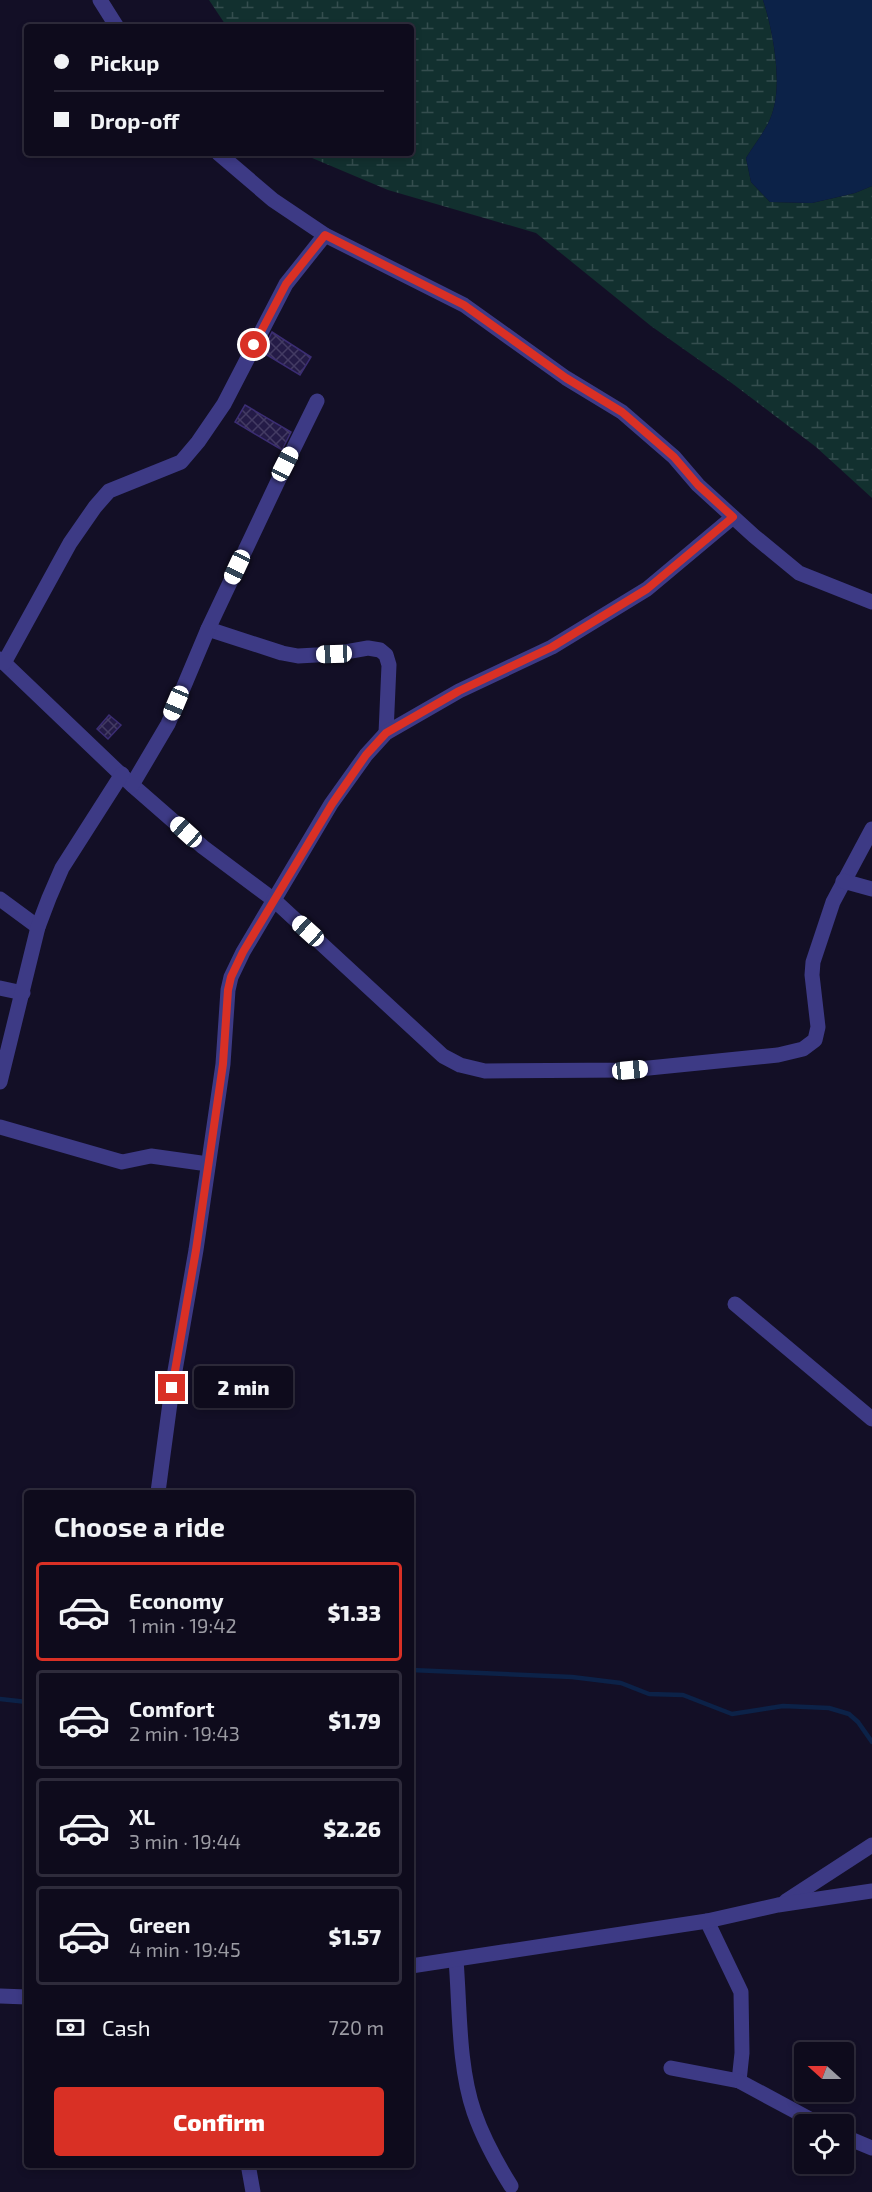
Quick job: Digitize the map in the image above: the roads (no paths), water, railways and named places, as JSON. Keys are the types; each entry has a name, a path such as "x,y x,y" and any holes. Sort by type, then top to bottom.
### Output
{"street":[{"path":"100,0 115,24"},
{"path":"222,156 273,200 325,235 464,305 566,378 622,412 674,457 698,485 733,517 799,573 872,602"},
{"path":"325,235 286,284 224,404 198,442 181,462 109,491 70,543 2,661 127,779 203,847 274,900 443,1056 460,1065 485,1071 630,1070 778,1055 803,1049 815,1040 818,1027 812,975 813,962 833,902 872,829"},
{"path":"0,1082 38,927 62,868 168,724 208,628 317,401"},
{"path":"158,1490 223,1064 228,990 231,977 243,952 332,804 366,755 386,733 459,691 552,647 637,595 697,549 733,517"},
{"path":"208,628 282,653 298,656 334,654 369,648 380,650 386,655 389,665 386,733"},
{"path":"843,881 872,889"},
{"path":"0,899 38,927"},
{"path":"0,988 23,993"},
{"path":"0,1127 122,1162 151,1156 208,1164"},
{"path":"735,1304 872,1419"},
{"path":"778,1905 872,1845"},
{"path":"414,1966 707,1921 778,1905 872,1891"},
{"path":"707,1921 741,1992 742,2053 739,2080"},
{"path":"456,1960 465,2075 473,2110 489,2150 511,2186"},
{"path":"0,1996 24,1996"},
{"path":"671,2068 739,2080 801,2114"},
{"path":"854,2141 872,2148"},
{"path":"249,2168 253,2192"}],"water":[{"path":"763,0 872,0 872,186 855,193 812,203 770,202 751,182 746,158 770,120 777,88 773,41"}],"waterway":[{"path":"414,1670 572,1677 621,1683 649,1694 683,1695 732,1714 783,1706 829,1708 849,1714 858,1722 872,1742"},
{"path":"0,1699 24,1702"}]}
